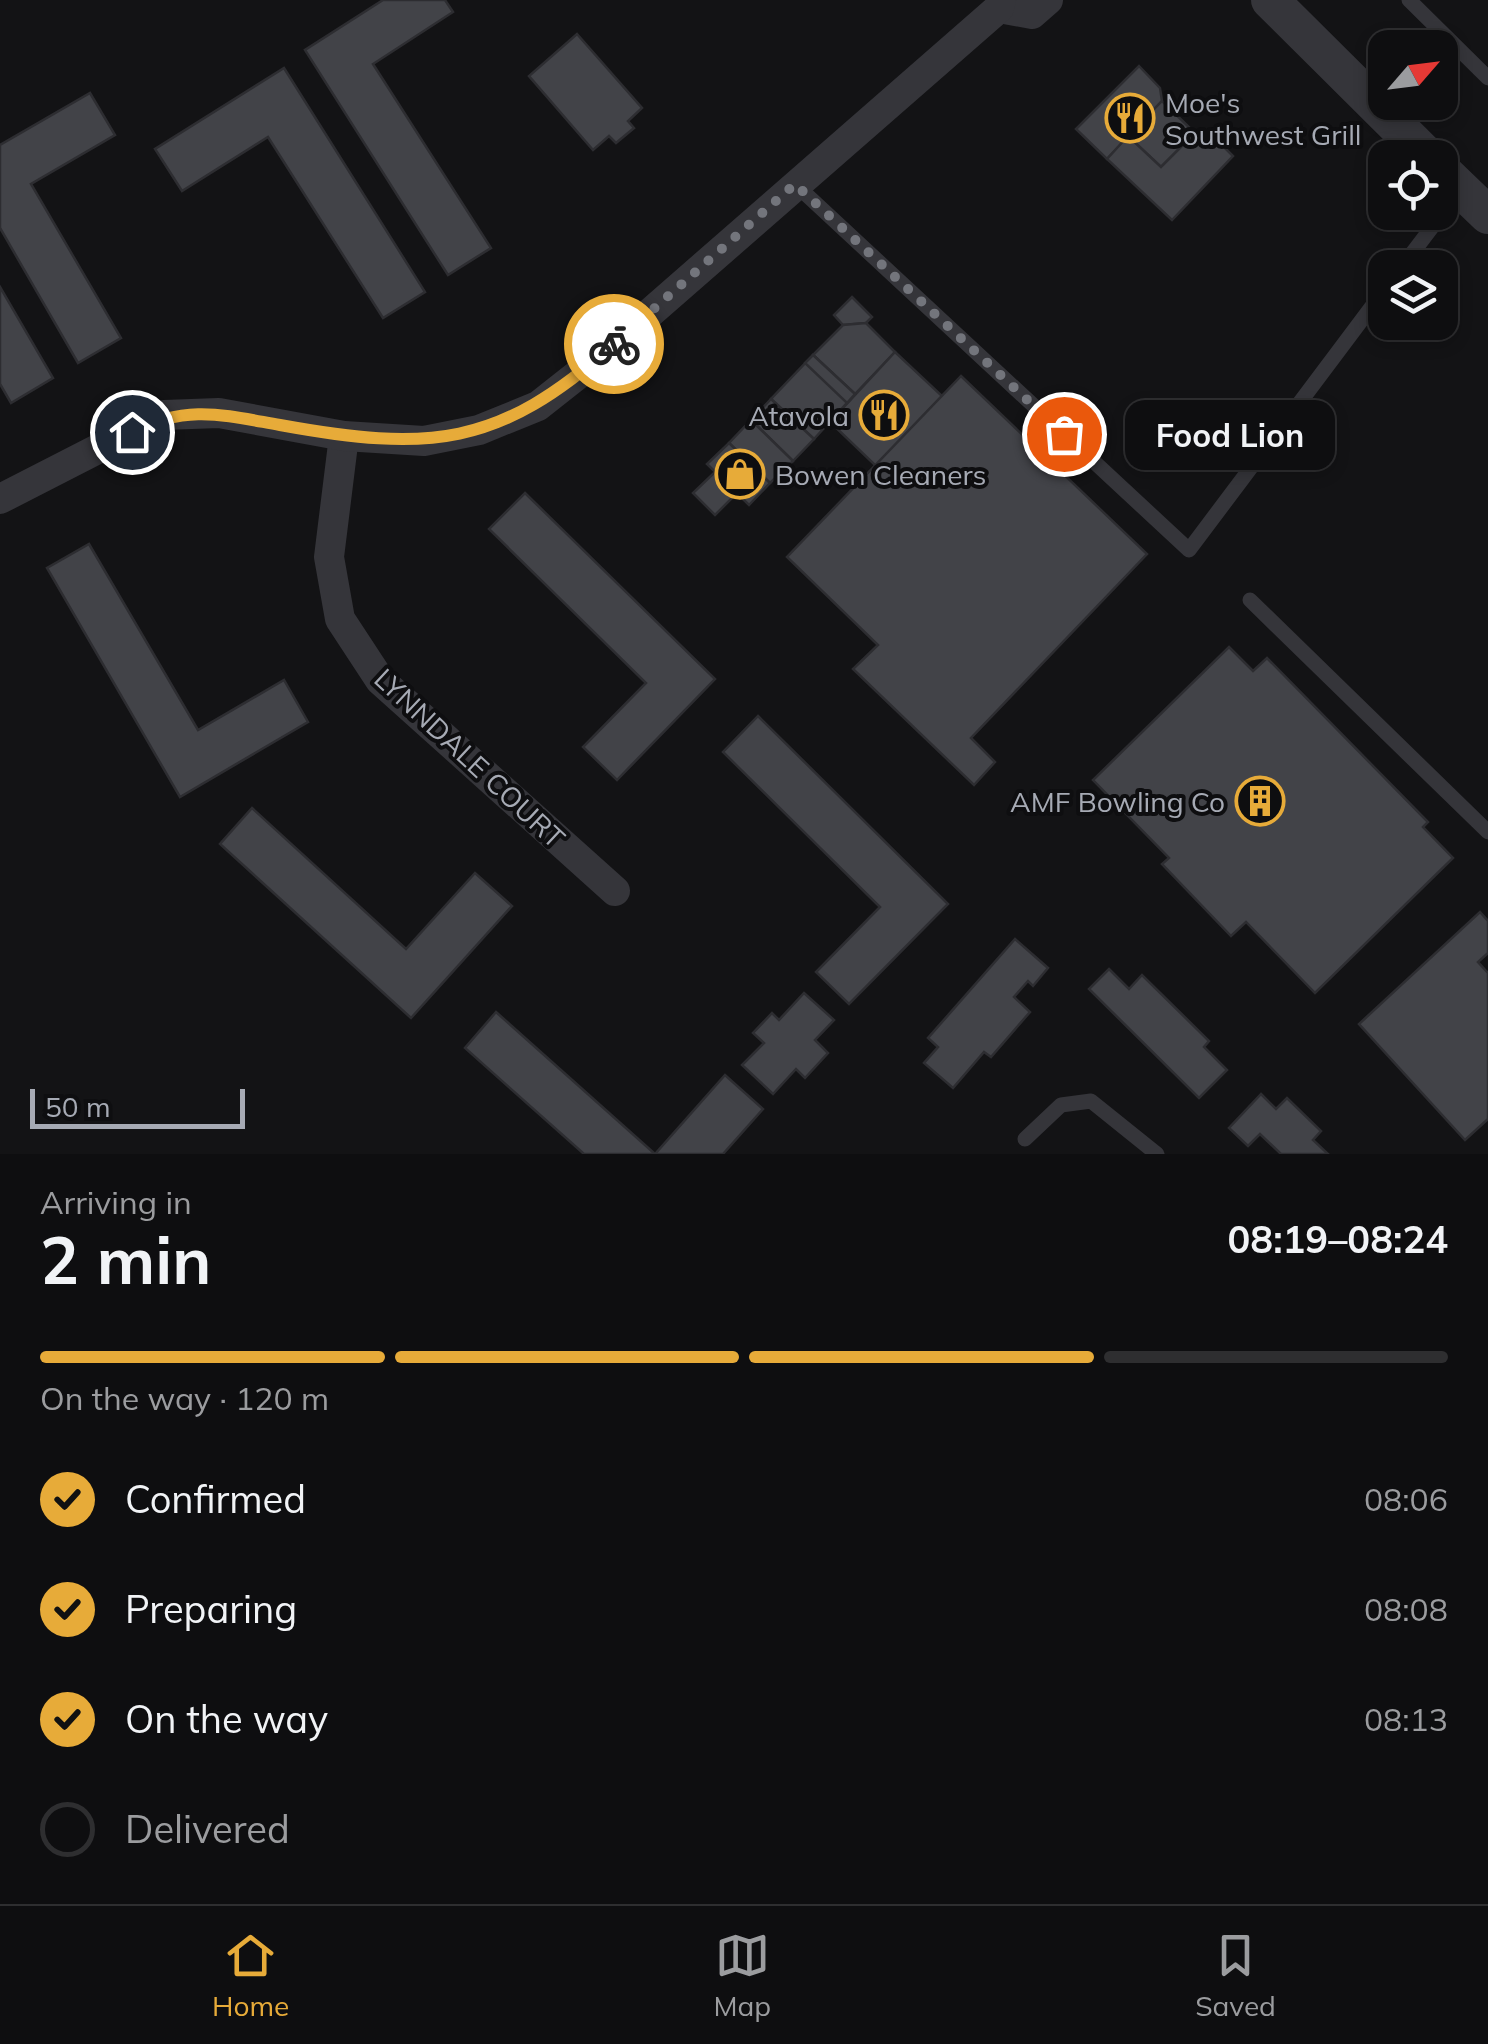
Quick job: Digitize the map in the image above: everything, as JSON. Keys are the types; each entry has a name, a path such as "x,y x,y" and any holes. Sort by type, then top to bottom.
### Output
{"street":[{"path":"0,499 164,415 219,413 344,436 424,441 479,430 538,406 595,361 1000,4 1032,14 1048,0"},
{"path":"1270,0 1411,140"},
{"name":"LYNNDALE COURT","path":"344,436 329,557 340,620 380,680 615,891"}],"lane":[{"path":"1409,0 1488,78"},
{"path":"795,184 1188,550 1368,312"},
{"path":"1415,250 1463,191"},
{"path":"1250,600 1488,832"},
{"path":"1025,1140 1061,1105 1091,1101 1157,1154"}],"building":[{"path":"383,0 445,0 453,12 373,64 491,248 448,275 305,50"},
{"path":"577,34 642,108 628,121 634,128 616,143 609,136 593,150 529,76"},
{"path":"1139,66 1160,88 1162,101 1107,159 1076,129"},
{"path":"284,68 425,292 383,318 268,137 182,191 155,149"},
{"path":"90,93 115,135 31,184 121,338 78,363 0,228 0,145"},
{"path":"1162,101 1195,133 1161,167 1128,136"},
{"path":"1209,132 1233,156 1172,220 1107,159 1128,136 1161,167 1195,133"},
{"path":"0,287 53,378 11,403 0,384"},
{"path":"852,297 872,317 866,323 843,325 834,315"},
{"path":"866,323 895,352 855,394 813,355 843,325"},
{"path":"895,352 942,396 876,466 830,422"},
{"path":"813,355 855,394 814,439 771,399"},
{"path":"813,355 855,394 847,403 805,363"},
{"path":"961,376 1147,554 971,738 995,762 974,785 853,669 878,645 787,557"},
{"path":"771,399 814,439 793,461 751,420"},
{"path":"751,420 793,461 770,483 729,443"},
{"path":"729,443 770,483 749,505 707,464"},
{"path":"715,472 737,493 715,515 693,493"},
{"path":"525,493 715,679 617,780 583,747 646,683 489,529"},
{"path":"89,544 198,730 284,680 308,722 180,797 47,568"},
{"name":"AMF Bowling Co","path":"1229,647 1253,671 1267,658 1428,822 1423,827 1453,858 1315,993 1246,922 1231,936 1162,864 1169,858 1093,780"},
{"path":"758,716 948,904 849,1004 816,972 880,907 723,752"},
{"path":"252,808 406,949 475,873 512,906 411,1018 220,844"},
{"path":"1480,912 1488,921 1488,953 1478,962 1488,973 1488,1119 1465,1140 1359,1024"},
{"path":"1015,939 1048,968 1033,986 1028,981 1014,997 1030,1012 991,1057 984,1052 953,1088 924,1063 938,1047 928,1038"},
{"path":"1109,969 1129,989 1142,975 1209,1041 1204,1047 1227,1070 1199,1098 1089,989"},
{"path":"804,993 834,1020 815,1040 828,1053 805,1078 796,1069 773,1094 742,1065 764,1043 753,1033 772,1013 779,1020"},
{"path":"496,1012 655,1154 584,1154 465,1048"},
{"path":"725,1075 763,1109 723,1154 655,1154"},
{"path":"1261,1094 1276,1109 1287,1098 1321,1131 1313,1140 1328,1154 1281,1154 1260,1134 1248,1146 1229,1128"}],"way so far":[{"path":"614,344 795,184 1064,434"}],"place":[{"name":"Moe's Southwest Grill","path":"1130,118"},
{"name":"Atavola","path":"884,415"},
{"name":"Food Lion","path":"1064,434"},
{"name":"Bowen Cleaners","path":"740,474"},
{"name":"AMF Bowling Co","path":"1260,801"}],"route":[{"path":"132,432 164,415 219,413 344,436 424,441 479,430 538,406 614,344"}]}
